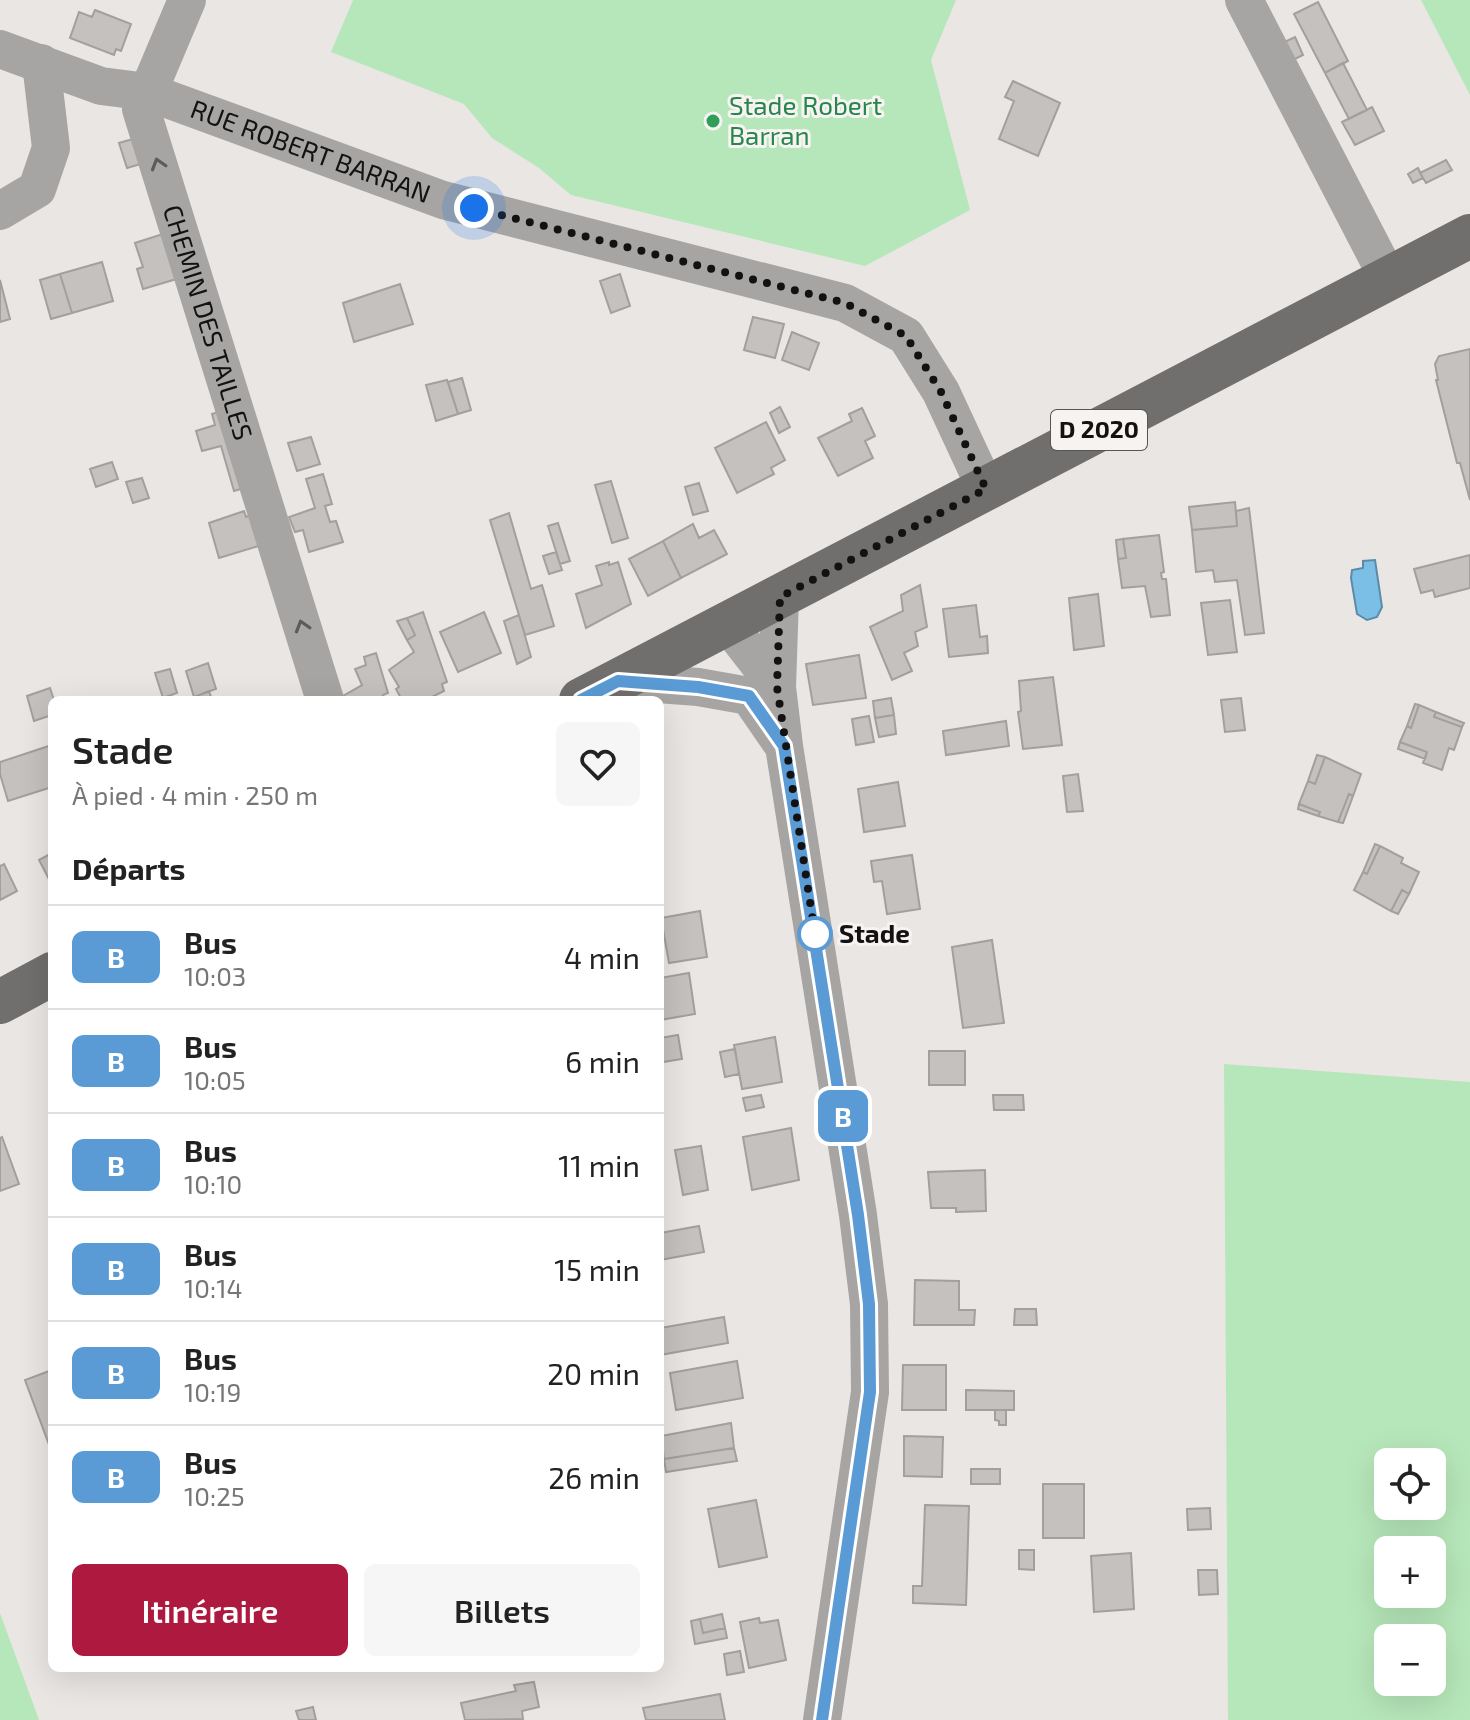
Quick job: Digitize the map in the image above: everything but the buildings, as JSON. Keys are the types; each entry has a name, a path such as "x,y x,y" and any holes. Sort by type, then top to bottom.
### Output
{"main road":[{"name":"D 2020","path":"600,691 1470,236"},
{"path":"0,1002 48,976"}],"street":[{"path":"0,49 101,86 148,92 187,0"},
{"path":"1244,0 1388,278"},
{"path":"0,211 37,189 51,148 41,63"},
{"name":"RUE ROBERT BARRAN","path":"148,92 443,200 845,303 906,336 941,392 986,489"},
{"name":"CHEMIN DES TAILLES","path":"148,92 141,109 324,696"},
{"path":"763,692 780,597"},
{"path":"728,624 763,692 784,746 858,1215 869,1304 870,1392 822,1720"},
{"path":"600,691 698,687 763,692"}],"green space":[{"name":"Stade Robert Barran","path":"353,0 956,0 931,60 970,210 865,266 571,195 539,168 492,138 464,104 331,52"},
{"path":"1421,0 1470,0 1470,95"},
{"path":"1224,1064 1470,1082 1470,1720 1228,1720"},
{"path":"0,1613 39,1720 0,1720"}],"water":[{"path":"1375,560 1382,607 1377,617 1367,620 1357,614 1352,570 1363,568 1363,561"}],"bus line":[{"name":"B","path":"589,696 618,681 698,687 749,696 784,746 858,1215 869,1304 870,1392 822,1720"}],"place":[{"name":"Stade Robert Barran","path":"713,121"},
{"name":"Stade","path":"815,934"}],"route":[{"path":"474,208 845,303 906,336 941,392 986,489 780,597 777,687 816,941 815,934"}]}
